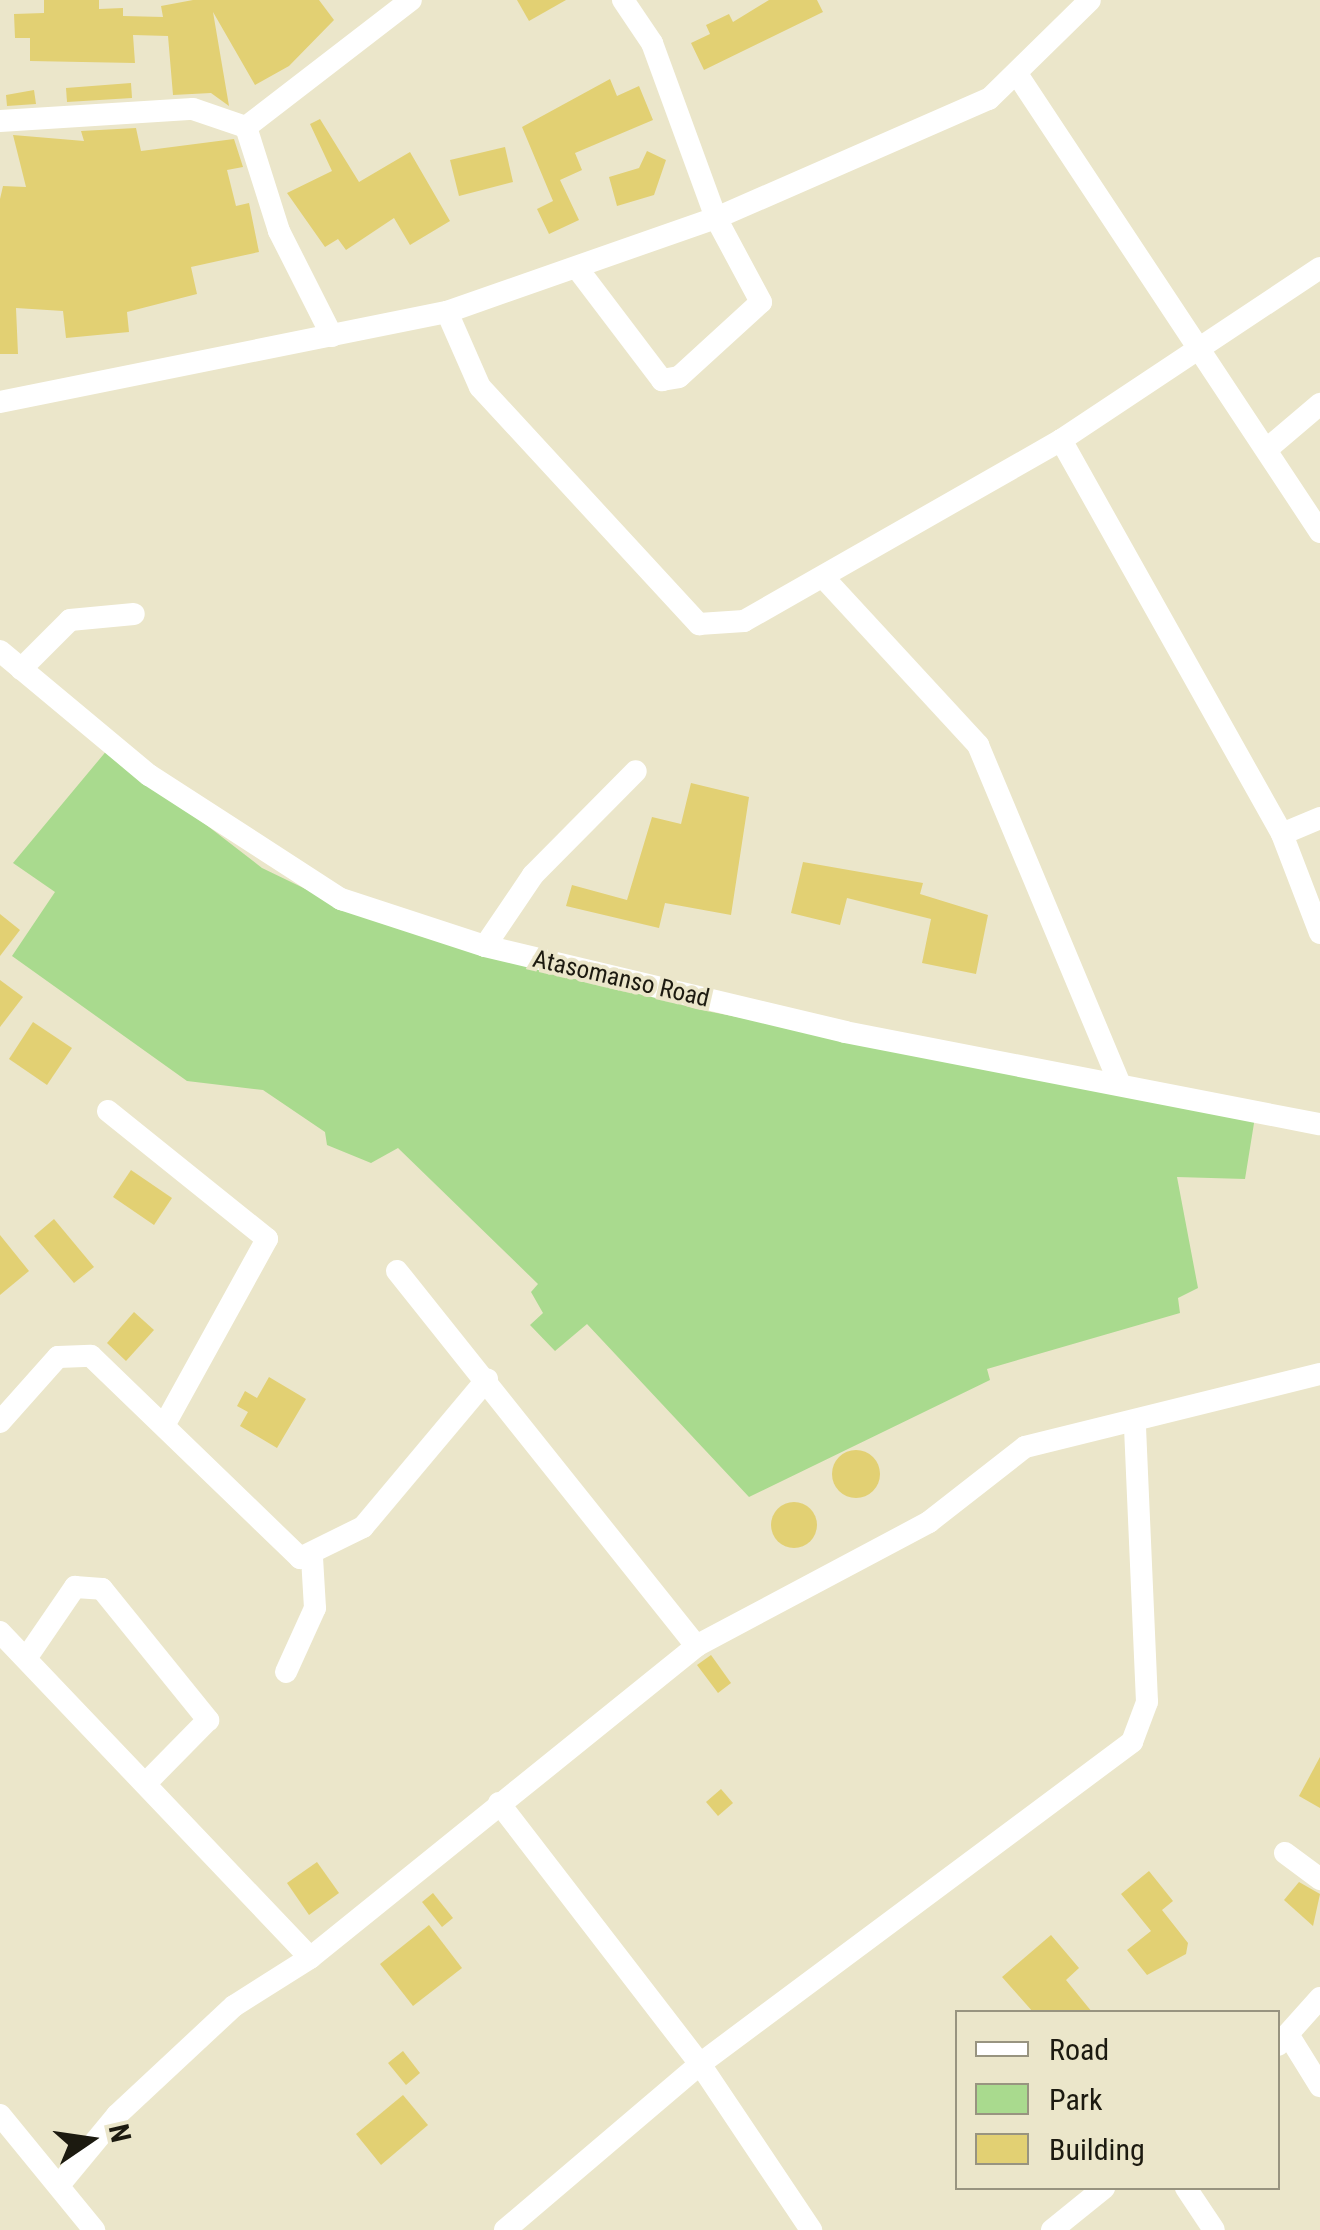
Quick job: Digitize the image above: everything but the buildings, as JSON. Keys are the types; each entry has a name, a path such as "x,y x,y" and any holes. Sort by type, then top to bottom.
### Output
{"street":[{"path":"246,126 411,0"},
{"path":"0,402 447,312 716,218 967,111 1017,74 1090,0"},
{"path":"577,268 654,374 671,381 759,310 716,218 666,75 633,4"},
{"path":"1017,74 1320,532"},
{"path":"0,121 193,108 246,126"},
{"path":"246,126 279,231 332,336"},
{"path":"447,312 480,386 690,618 719,627 744,622 1061,440 1198,343 1320,268"},
{"path":"1267,449 1320,404"},
{"path":"1061,440 1282,834 1320,933"},
{"path":"823,577 978,745 1120,1084"},
{"path":"22,669 70,620 134,614"},
{"name":"Atasomanso Road","path":"0,651 149,775 342,900 485,946 845,1032 1320,1124"},
{"path":"485,946 533,875 636,771"},
{"path":"1282,834 1320,818"},
{"path":"108,1111 267,1239 165,1424"},
{"path":"397,1271 487,1379 696,1646"},
{"path":"0,1422 46,1368 76,1352 108,1368 289,1552 312,1556 363,1527 487,1379"},
{"path":"60,2184 175,2057 310,1958 696,1646 929,1522 1025,1447 1136,1423 1320,1374"},
{"path":"504,2230 700,2064 1132,1742 1146,1702 1136,1423"},
{"path":"286,1672 315,1608 312,1556"},
{"path":"28,1657 76,1587 102,1589 208,1720 146,1783"},
{"path":"0,1632 28,1657 310,1958"},
{"path":"499,1804 700,2064 812,2230"},
{"path":"1285,1853 1320,1879"},
{"path":"1320,1998 1283,2040 1320,2086"},
{"path":"0,2116 60,2184 94,2230"},
{"path":"1052,2230 1102,2190"},
{"path":"1187,2190 1214,2230"}],"green space":[{"path":"108,749 262,868 345,908 696,1009 1255,1117 1245,1179 1177,1177 1198,1288 1178,1298 1180,1313 987,1369 990,1380 749,1497 587,1324 555,1351 530,1325 543,1313 531,1292 538,1284 398,1148 371,1163 327,1145 325,1132 263,1090 187,1081 12,956 55,892 13,863"}]}
